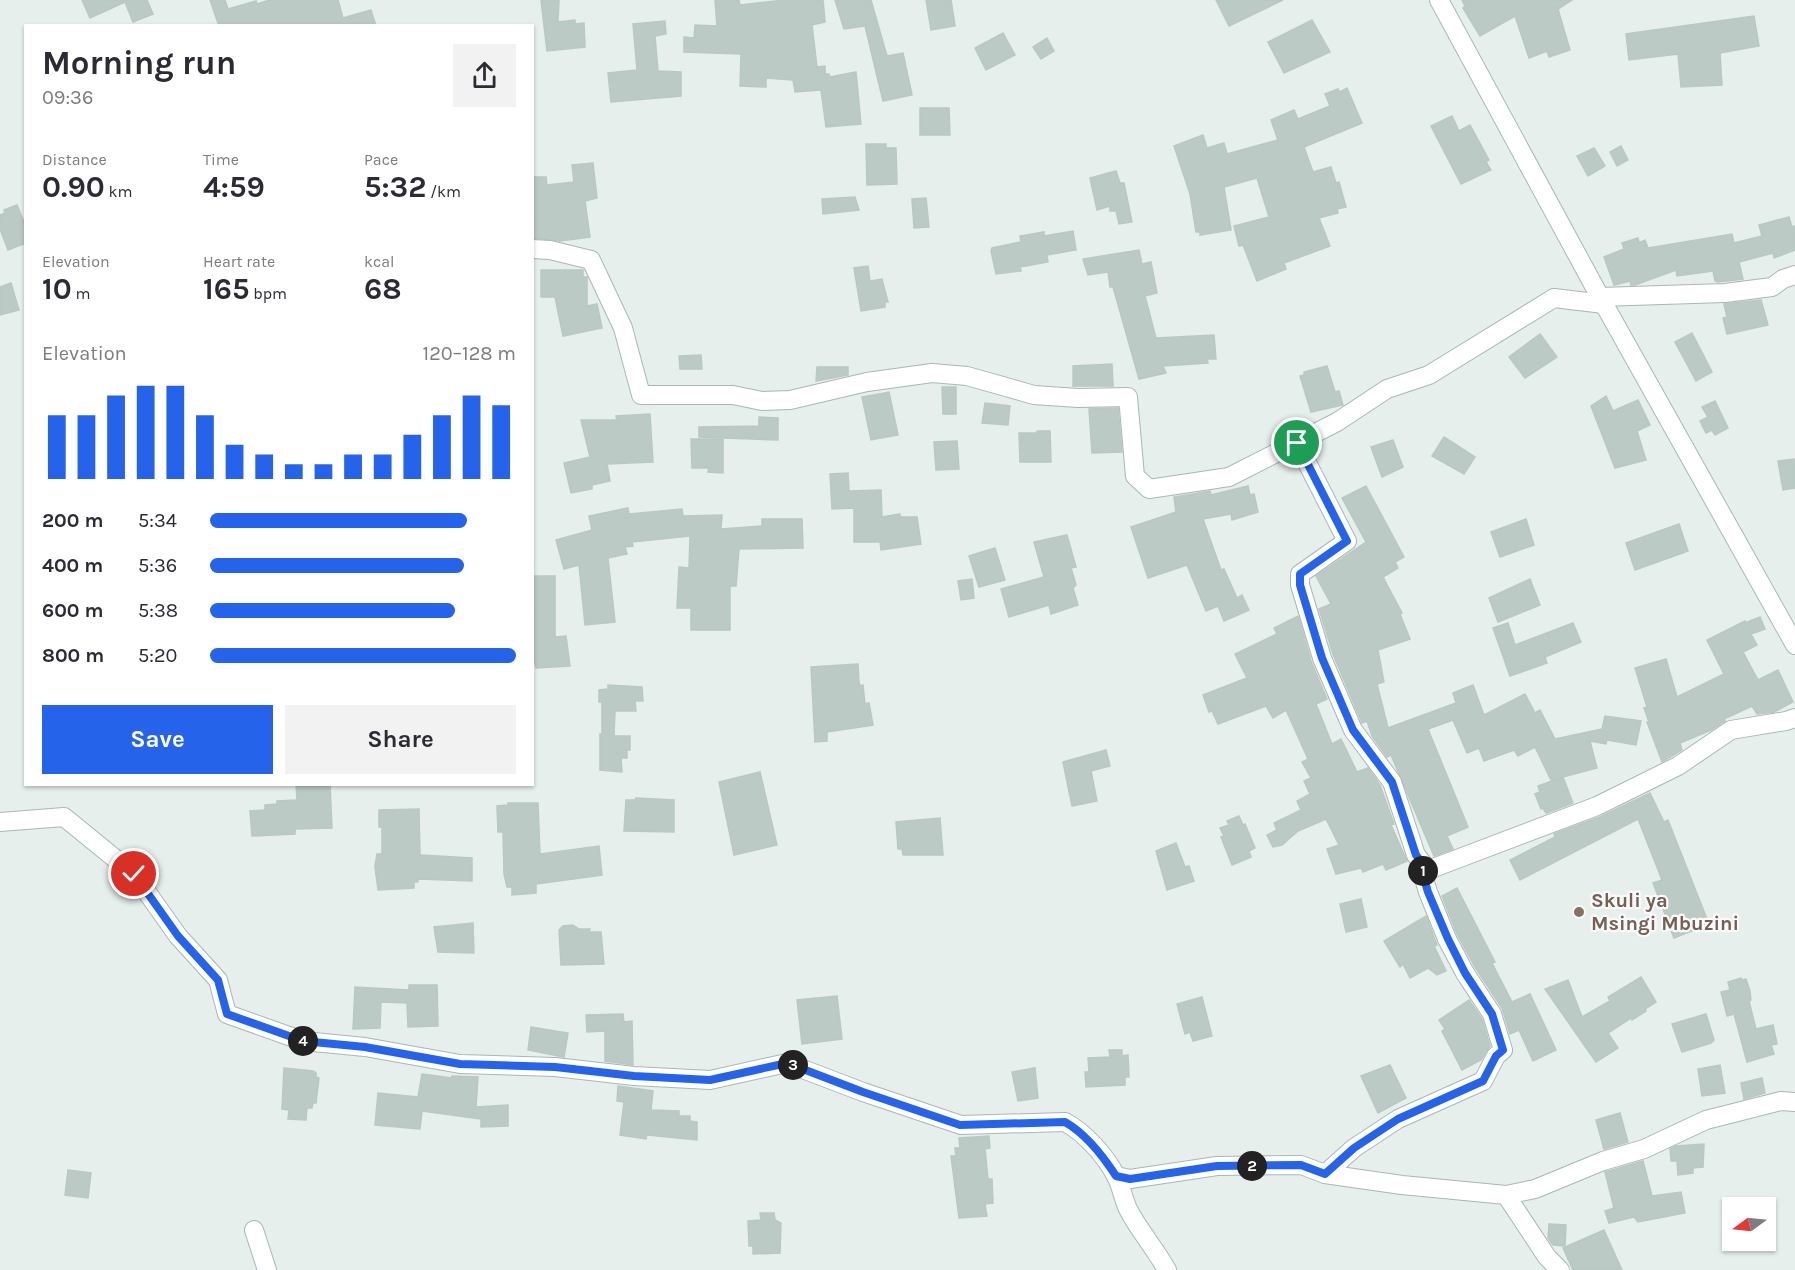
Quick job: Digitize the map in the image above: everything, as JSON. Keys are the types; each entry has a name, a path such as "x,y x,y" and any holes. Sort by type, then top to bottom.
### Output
{"street":[{"path":"1439,0 1602,301 1795,645"},
{"path":"534,249 550,250 591,260 623,328 641,395 733,395 762,401 790,400 867,382 933,373 967,376 1034,395 1128,398 1135,476 1149,489 1229,477 1337,423 1387,389 1429,375 1554,298 1602,301 1725,293 1772,287 1783,279 1795,275"},
{"path":"1297,443 1347,541 1300,574 1300,585 1310,623 1322,658 1353,730 1392,782 1416,855 1428,870 1597,806 1678,766 1731,730 1786,722 1795,718"},
{"path":"0,822 64,817 134,874 178,936 218,980 227,1014 303,1041 365,1047 460,1064 555,1067 634,1076 710,1080 787,1063 960,1125 1065,1122 1078,1130 1104,1157 1116,1176 1129,1211 1154,1246 1167,1270"},
{"path":"1325,1174 1354,1148 1398,1119 1483,1081 1496,1056 1503,1050 1492,1014 1465,973 1428,892 1422,872 1425,866"},
{"path":"1116,1176 1130,1179 1217,1166 1301,1165 1325,1174 1402,1185 1506,1195 1535,1188 1603,1161 1644,1149 1706,1120 1781,1101 1795,1102"},
{"path":"1506,1195 1548,1257 1560,1270"},
{"path":"254,1230 267,1270"}],"building":[{"path":"82,0 147,0 153,14 133,22 125,2 90,18"},
{"path":"210,0 225,0 228,9 256,1 257,4 270,0 338,0 343,18 371,10 375,24 218,24"},
{"path":"541,0 559,0 558,22 575,20 575,24 584,23 585,47 547,51"},
{"path":"715,0 739,0 740,5 785,0 823,0 825,22 812,25 817,67 825,66 825,74 829,74 830,77 856,72 861,124 826,127 821,90 795,92 793,80 766,78 766,87 740,86 741,54 684,52 684,37 694,38 695,25 717,26"},
{"path":"835,0 871,0 887,56 903,53 912,95 883,101 865,26 844,29"},
{"path":"926,0 951,0 955,26 931,30"},
{"path":"1216,0 1283,0 1229,26"},
{"path":"1462,0 1572,0 1558,9 1570,50 1549,57 1547,51 1529,58 1515,16 1480,36 1463,8 1465,6"},
{"path":"1754,16 1759,46 1720,53 1722,85 1681,87 1678,54 1629,60 1626,34"},
{"path":"1312,20 1330,52 1284,73 1268,42"},
{"path":"665,21 666,34 655,36 658,71 681,72 681,96 611,102 608,73 637,70 633,24"},
{"path":"1003,33 1015,55 986,70 975,48"},
{"path":"1047,38 1054,51 1041,59 1033,47"},
{"path":"1347,88 1362,123 1304,147 1313,172 1331,167 1336,183 1339,182 1346,207 1337,209 1338,213 1319,218 1330,246 1284,263 1286,269 1257,281 1243,245 1239,246 1234,226 1269,217 1257,178 1224,187 1231,230 1200,235 1200,232 1196,232 1190,194 1174,146 1203,135 1207,148 1224,143 1227,154 1278,140 1271,120 1294,110 1298,119 1330,106 1325,94 1338,89 1340,92"},
{"path":"920,108 949,108 950,135 920,135"},
{"path":"1452,116 1459,131 1470,125 1489,160 1486,162 1491,170 1461,184 1431,126"},
{"path":"866,144 886,144 886,148 896,148 897,184 867,185"},
{"path":"1621,146 1628,160 1617,166 1610,152"},
{"path":"1594,148 1605,166 1588,176 1577,156"},
{"path":"593,163 597,198 585,201 590,237 560,241 534,238 534,177 546,177 547,185 574,182 572,165"},
{"path":"1116,171 1120,183 1124,183 1132,222 1119,224 1116,211 1110,211 1110,206 1097,210 1090,178"},
{"path":"855,197 859,210 823,214 822,199"},
{"path":"926,198 929,227 914,228 912,199"},
{"path":"17,205 24,222 24,244 8,250 0,229 0,215 5,213 4,210"},
{"path":"1789,217 1792,227 1795,226 1795,250 1774,258 1773,253 1739,262 1743,279 1718,282 1715,281 1713,271 1677,276 1676,270 1635,285 1631,285 1630,281 1614,285 1604,257 1624,249 1622,243 1638,238 1639,243 1645,240 1648,248 1732,234 1734,243 1762,236 1759,225"},
{"path":"1073,231 1076,250 1047,255 1048,262 1020,267 1021,271 996,274 992,248 1021,242 1020,236 1044,232 1044,236"},
{"path":"1139,250 1142,264 1151,262 1157,293 1145,296 1156,338 1214,335 1216,359 1207,359 1208,363 1163,366 1166,373 1139,379 1113,287 1110,287 1108,272 1088,275 1083,259"},
{"path":"868,266 870,281 882,279 888,302 885,302 885,307 861,311 854,268"},
{"path":"541,270 583,270 583,277 587,277 587,306 597,304 602,328 563,336 555,297 541,297"},
{"path":"11,283 19,310 0,315 0,287"},
{"path":"1761,300 1768,325 1727,334 1723,318 1727,317 1724,304"},
{"path":"1692,333 1712,372 1696,381 1675,342"},
{"path":"1540,334 1557,357 1525,378 1509,357"},
{"path":"701,355 702,369 680,369 679,356"},
{"path":"1112,364 1113,386 1073,386 1073,366"},
{"path":"1327,366 1335,392 1339,391 1343,405 1311,412 1300,376 1304,375 1304,372"},
{"path":"817,367 848,367 848,375 816,381"},
{"path":"942,387 956,387 956,414 943,414"},
{"path":"889,392 898,435 871,440 862,397"},
{"path":"1606,396 1613,411 1638,400 1650,425 1637,431 1646,460 1615,468 1591,406"},
{"path":"1715,401 1728,428 1715,435 1712,430 1706,433 1700,421 1708,417 1702,407"},
{"path":"985,403 1010,406 1008,425 982,423"},
{"path":"1118,408 1122,452 1092,453 1089,409"},
{"path":"650,414 653,462 607,464 610,481 592,485 592,489 571,493 564,463 590,457 581,420 617,420 616,416"},
{"path":"759,417 778,418 778,440 699,437 699,427 759,426"},
{"path":"1037,431 1050,431 1051,462 1020,462 1019,433 1037,433"},
{"path":"1444,437 1475,457 1464,474 1432,456"},
{"path":"691,439 723,439 723,473 708,472 709,468 692,468"},
{"path":"1393,440 1403,467 1382,477 1371,447"},
{"path":"957,441 959,469 936,470 934,442"},
{"path":"1795,459 1795,488 1783,490 1778,461"},
{"path":"848,473 849,491 881,490 882,517 900,514 900,517 917,517 921,544 881,550 880,542 854,542 854,508 832,509 830,474"},
{"path":"1248,486 1250,495 1254,494 1258,512 1232,520 1231,514 1203,519 1221,570 1224,569 1237,598 1242,595 1249,610 1224,621 1218,606 1206,611 1187,565 1148,578 1131,527 1176,512 1174,497 1210,491 1211,495"},
{"path":"1366,486 1404,557 1395,562 1398,568 1383,577 1402,613 1400,614 1410,639 1378,650 1384,682 1377,684 1388,728 1456,703 1453,693 1473,685 1484,715 1525,694 1535,713 1540,710 1555,739 1602,729 1605,716 1641,721 1636,745 1607,740 1606,744 1590,741 1597,768 1551,780 1535,747 1518,756 1514,750 1484,761 1479,748 1467,753 1453,720 1428,729 1468,827 1447,836 1453,849 1434,856 1391,755 1387,757 1372,736 1367,721 1362,723 1333,654 1319,609 1331,604 1316,576 1366,542 1342,498"},
{"path":"628,508 629,514 682,509 683,516 722,515 721,529 762,526 762,519 802,519 803,548 739,549 736,586 730,586 730,630 691,630 691,608 677,608 679,567 689,568 690,536 632,542 633,546 625,547 627,554 608,558 615,622 585,625 579,565 564,569 556,540 592,530 589,516"},
{"path":"1526,519 1534,545 1500,557 1491,532"},
{"path":"1679,524 1688,551 1635,570 1626,543"},
{"path":"1067,535 1076,567 1071,568 1078,605 1051,614 1049,605 1009,617 1001,589 1044,577 1034,542"},
{"path":"995,548 1005,580 979,587 969,556"},
{"path":"534,576 555,576 555,637 566,636 570,666 536,668"},
{"path":"972,579 974,598 961,600 958,581"},
{"path":"1530,579 1540,605 1498,622 1489,598"},
{"path":"1298,616 1311,661 1327,699 1316,704 1332,744 1341,739 1357,772 1368,768 1380,785 1394,824 1391,825 1407,861 1386,870 1383,864 1363,872 1361,868 1336,874 1327,849 1339,845 1326,819 1298,831 1282,845 1273,847 1267,835 1277,830 1274,823 1301,810 1297,801 1310,794 1304,781 1311,778 1302,762 1308,759 1286,710 1273,718 1266,706 1218,724 1212,711 1209,712 1203,695 1247,678 1235,654 1277,634 1274,628"},
{"path":"1760,617 1765,629 1751,634 1757,645 1743,652 1758,680 1778,670 1793,702 1774,712 1757,714 1752,706 1724,719 1725,721 1711,730 1680,743 1682,750 1662,762 1647,722 1649,722 1644,708 1647,707 1635,668 1666,659 1677,697 1724,674 1707,640 1745,621 1745,623"},
{"path":"1508,623 1515,645 1573,623 1581,642 1545,657 1547,663 1510,676 1493,628"},
{"path":"858,664 859,682 860,686 863,685 865,704 869,703 873,725 827,732 827,741 815,742 811,667"},
{"path":"608,685 642,687 643,701 635,701 636,711 615,711 614,736 630,736 630,750 627,750 627,758 621,758 622,772 600,770 602,702 599,702 599,690 608,689"},
{"path":"1106,750 1110,766 1091,771 1097,801 1072,806 1063,762"},
{"path":"760,772 777,845 734,855 719,782"},
{"path":"1563,777 1573,803 1546,813 1543,808 1541,809 1535,794 1540,792 1538,786"},
{"path":"296,786 330,786 332,828 295,829 295,834 252,836 250,811 265,810 265,805 277,804 277,801 297,800"},
{"path":"1650,793 1664,822 1668,820 1709,924 1674,938 1653,883 1662,880 1638,819 1520,880 1510,860 1555,837 1554,834 1602,816"},
{"path":"636,798 674,800 674,832 624,831 626,800"},
{"path":"508,803 538,803 540,854 599,846 602,875 536,884 536,893 512,895 512,887 507,887 504,874 503,832 498,832 497,806 508,805"},
{"path":"419,809 420,855 472,858 472,881 418,879 418,882 414,882 414,888 378,890 375,866 377,854 382,854 382,827 379,827 379,810"},
{"path":"1239,816 1255,848 1249,851 1251,857 1232,865 1221,837 1224,836 1220,828 1229,825 1227,821"},
{"path":"940,818 943,855 903,855 902,849 898,849 896,822"},
{"path":"1176,843 1185,867 1189,866 1194,881 1167,890 1156,851"},
{"path":"1457,888 1495,962 1492,963 1512,1002 1530,994 1556,1050 1533,1061 1519,1030 1510,1034 1502,1008 1457,934 1442,896"},
{"path":"1361,899 1367,927 1346,932 1340,904"},
{"path":"1426,916 1437,945 1434,946 1446,971 1437,975 1428,968 1410,978 1403,964 1400,967 1384,941"},
{"path":"473,923 474,953 438,952 434,927"},
{"path":"573,925 579,929 590,929 589,932 601,932 604,964 561,965 559,930 563,926"},
{"path":"1641,977 1656,1002 1645,1009 1646,1011 1608,1033 1618,1048 1596,1062 1545,989 1568,980 1582,1017 1610,1001 1608,997"},
{"path":"1741,978 1741,980 1746,979 1750,991 1751,1000 1749,1001 1756,1029 1773,1025 1777,1044 1771,1045 1774,1054 1747,1062 1734,1014 1727,1016 1721,992 1730,990 1728,982"},
{"path":"409,985 437,985 438,1026 408,1027 407,1003 381,1002 380,1028 353,1029 355,987 409,990"},
{"path":"837,996 842,1039 802,1044 797,1000"},
{"path":"1202,997 1212,1036 1193,1041 1190,1032 1185,1034 1177,1004"},
{"path":"1469,1000 1482,1019 1490,1046 1481,1060 1462,1070 1442,1031 1445,1029 1439,1020"},
{"path":"623,1014 624,1022 632,1021 633,1065 605,1061 605,1031 587,1032 586,1015"},
{"path":"1706,1014 1714,1040 1682,1052 1672,1024"},
{"path":"531,1027 568,1033 564,1057 528,1050"},
{"path":"1109,1050 1122,1050 1122,1056 1128,1055 1129,1077 1125,1077 1125,1085 1086,1087 1085,1072 1089,1072 1088,1058 1110,1057"},
{"path":"1390,1065 1406,1098 1378,1113 1361,1076"},
{"path":"1720,1065 1725,1093 1702,1096 1698,1069"},
{"path":"284,1068 313,1071 319,1078 316,1103 313,1103 312,1108 307,1108 306,1120 288,1119 289,1110 282,1109"},
{"path":"1035,1068 1038,1098 1018,1101 1012,1072"},
{"path":"422,1074 452,1078 452,1076 478,1077 476,1107 508,1105 508,1126 481,1127 481,1119 422,1111 420,1129 375,1125 378,1093 418,1097"},
{"path":"1762,1078 1765,1093 1744,1099 1741,1083"},
{"path":"618,1086 653,1091 651,1110 679,1111 679,1116 690,1116 690,1121 697,1122 697,1140 647,1135 646,1139 620,1135 624,1102 617,1101"},
{"path":"1620,1113 1628,1142 1604,1149 1596,1120"},
{"path":"989,1136 990,1148 985,1149 988,1179 992,1179 993,1203 985,1204 987,1216 959,1218 951,1156 956,1156 955,1148 960,1148 959,1138"},
{"path":"1704,1144 1703,1167 1693,1168 1693,1173 1678,1175 1677,1161 1671,1161 1670,1149 1676,1146"},
{"path":"1643,1161 1652,1196 1681,1192 1685,1213 1638,1222 1634,1217 1609,1223 1605,1211 1614,1208 1605,1172"},
{"path":"68,1170 91,1173 88,1198 65,1195"},
{"path":"760,1213 774,1213 775,1220 781,1223 780,1253 753,1254 753,1246 749,1246 748,1221 761,1220"},
{"path":"1549,1224 1566,1225 1565,1246 1553,1245 1548,1238"},
{"path":"1604,1230 1622,1270 1573,1270 1563,1248"}],"place":[{"name":"Skuli ya Msingi Mbuzini","path":"1579,912"}],"route":[{"path":"134,874 178,936 218,980 227,1014 303,1041 365,1047 460,1064 555,1067 634,1076 710,1080 787,1063 960,1125 1065,1122 1078,1130 1104,1157 1116,1176 1130,1179 1217,1166 1301,1165 1325,1174 1354,1148 1398,1119 1483,1081 1496,1056 1503,1050 1492,1014 1465,973 1428,892 1422,872 1425,866 1416,855 1392,782 1353,730 1322,658 1310,623 1300,585 1300,574 1347,541 1297,443"}]}
